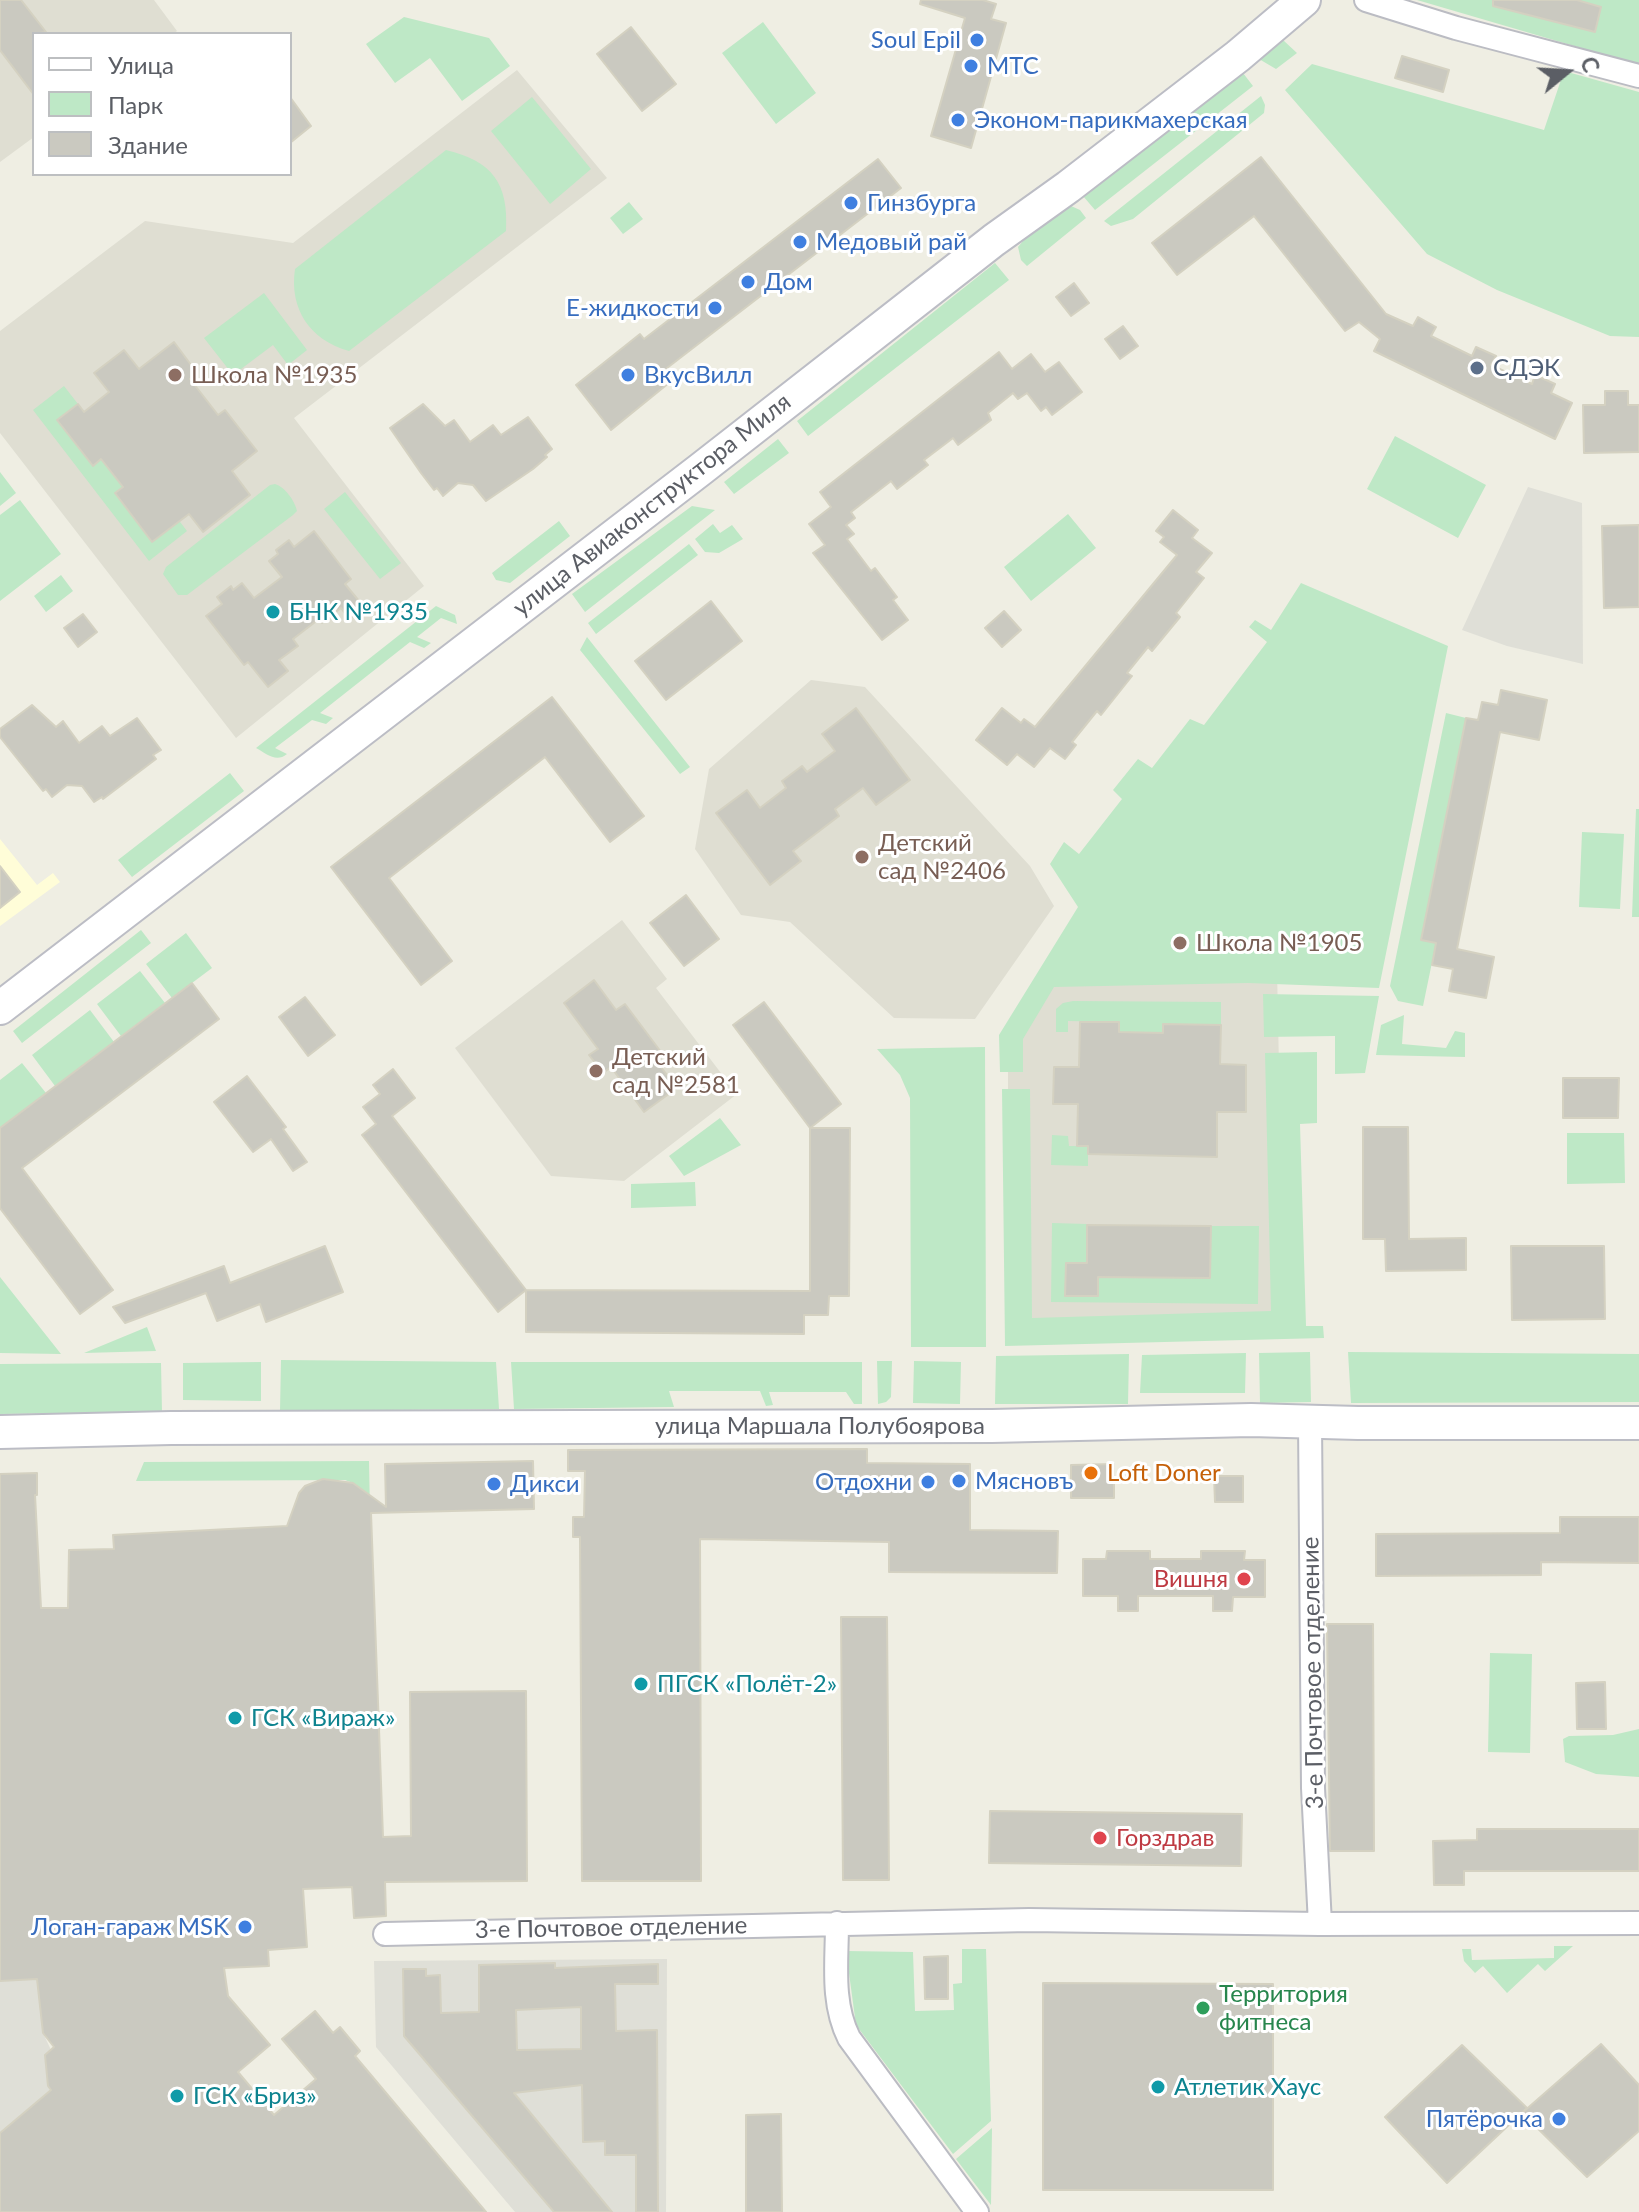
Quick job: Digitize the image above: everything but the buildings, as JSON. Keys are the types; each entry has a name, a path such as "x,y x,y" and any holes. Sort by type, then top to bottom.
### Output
{"street":[{"name":"улица Авиаконструктора Миля","path":"0,1008 994,240 1226,65 1304,0"},
{"path":"1366,0 1456,28 1639,76"},
{"name":"улица Маршала Полубоярова","path":"0,1432 171,1428 992,1426 1251,1420 1639,1423"},
{"name":"3-е Почтовое отделение","path":"1310,1421 1313,1788 1320,1924"},
{"name":"3-е Почтовое отделение","path":"385,1934 1029,1920 1320,1924 1639,1923"},
{"path":"837,1923 837,2002 841,2022 849,2038 977,2212"}],"shaded area":[{"path":"0,0 154,0 176,32 32,32 32,138 0,162"},
{"name":"Школа №1935","path":"517,70 607,178 294,418 424,586 236,738 0,433 0,331 145,221 293,243"},
{"path":"1528,487 1582,503 1583,664 1507,646 1462,630"},
{"name":"Детский сад №2406","path":"811,680 865,687 1030,866 1054,906 975,1019 894,1018 790,922 741,915 695,849 709,769"},
{"path":"0,839 37,885 53,873 60,882 0,926"},
{"name":"Школа №1905","path":"1089,917 1277,969 1284,1317 1008,1323 1008,1035"},
{"name":"Детский сад №2581","path":"622,920 667,979 656,988 737,1094 624,1181 551,1176 455,1048"},
{"path":"667,1959 666,2212 515,2212 376,2047 374,1961"},
{"path":"37,1979 43,2033 51,2050 185,2212 0,2212 0,1981"}],"green space":[{"path":"1417,0 1639,0 1639,65"},
{"path":"404,17 489,38 510,66 462,101 430,58 395,83 366,44"},
{"path":"763,22 816,93 776,124 722,53"},
{"path":"1283,40 1297,53 1276,69 1259,59"},
{"path":"1312,64 1544,130 1564,71 1639,92 1639,337 1610,336 1497,290 1427,254 1285,90"},
{"path":"1243,73 1253,86 1095,210 1083,196"},
{"path":"1261,96 1264,113 1133,219 1111,226 1104,221"},
{"path":"532,97 591,169 550,204 491,131"},
{"path":"446,150 475,161 494,177 504,200 506,231 349,351 323,339 313,331 299,310 295,297 295,269"},
{"path":"629,202 643,219 623,234 610,218"},
{"path":"1071,206 1080,210 1086,218 1027,266 1021,260 1018,247 1042,223"},
{"path":"995,263 1009,280 808,436 797,421"},
{"path":"264,293 307,350 288,365 273,345 233,375 204,338"},
{"path":"64,386 78,404 57,420 92,465 101,459 123,487 115,494 152,541 174,514 187,531 149,561 33,410"},
{"path":"1395,436 1486,485 1458,538 1367,489"},
{"path":"778,439 789,453 734,494 724,482"},
{"path":"0,472 16,493 0,506"},
{"path":"275,484 289,495 297,511 187,595 178,595 163,574 166,567"},
{"path":"345,492 401,563 380,579 324,509"},
{"path":"20,500 61,554 0,601 0,515"},
{"path":"692,506 715,510 585,612 572,594"},
{"path":"1068,514 1096,548 1031,601 1004,567"},
{"path":"559,521 570,536 510,583 496,580 492,573"},
{"path":"713,524 720,533 732,525 743,539 719,553 705,552 695,539"},
{"path":"689,544 698,555 596,634 588,623"},
{"path":"61,575 73,591 46,612 34,596"},
{"path":"1301,583 1448,646 1379,988 1248,983 1054,987 1023,1039 1023,1072 1000,1072 999,1035 1078,907 1050,864 1064,842 1079,854 1122,799 1113,790 1138,759 1152,768 1190,719 1204,725 1267,642 1249,627 1255,620 1271,630"},
{"path":"436,606 455,615 457,624 441,618 417,637 431,643 424,648 410,642 320,713 333,718 326,724 312,720 275,748 287,754 283,757 272,757 256,748"},
{"path":"587,637 690,767 680,774 580,650"},
{"path":"1446,713 1466,718 1422,939 1436,943 1423,1006 1398,1001 1390,986"},
{"path":"230,773 244,791 132,877 118,860"},
{"path":"1636,809 1639,809 1639,917 1632,917"},
{"path":"1582,832 1624,834 1620,909 1579,907"},
{"path":"141,930 151,943 22,1043 13,1031"},
{"path":"186,933 212,968 172,998 146,964"},
{"path":"140,971 165,1003 121,1036 97,1004"},
{"path":"1263,994 1379,996 1365,1073 1335,1074 1335,1036 1264,1037"},
{"path":"1221,1002 1221,1025 1163,1024 1163,1033 1119,1032 1119,1022 1068,1021 1068,1032 1056,1032 1056,1009 1063,1003"},
{"path":"90,1010 114,1042 55,1086 32,1055"},
{"path":"1404,1015 1402,1044 1446,1048 1455,1031 1465,1033 1465,1057 1376,1055 1381,1025"},
{"path":"985,1047 986,1347 911,1347 910,1098 900,1075 877,1049"},
{"path":"1317,1052 1317,1123 1300,1124 1306,1326 1323,1326 1324,1338 1005,1346 1002,1089 1030,1089 1032,1318 1271,1311 1265,1053"},
{"path":"22,1063 46,1093 0,1128 0,1080"},
{"path":"720,1118 741,1145 684,1176 669,1156"},
{"path":"1567,1133 1624,1133 1625,1183 1567,1184"},
{"path":"1052,1135 1068,1136 1069,1146 1088,1146 1088,1166 1051,1165"},
{"path":"695,1182 696,1206 631,1208 631,1184"},
{"path":"1052,1223 1087,1224 1087,1263 1066,1263 1066,1296 1097,1296 1098,1277 1210,1278 1211,1226 1259,1226 1258,1304 1051,1302"},
{"path":"0,1277 61,1354 0,1353"},
{"path":"147,1327 156,1351 84,1353"},
{"path":"1310,1352 1311,1402 1260,1403 1259,1353"},
{"path":"1348,1352 1639,1354 1639,1402 1351,1403"},
{"path":"1246,1353 1245,1393 1140,1393 1142,1355"},
{"path":"1129,1354 1128,1404 995,1404 996,1356"},
{"path":"281,1360 496,1362 499,1409 280,1411"},
{"path":"877,1361 892,1361 891,1397 878,1404"},
{"path":"914,1361 961,1362 960,1404 913,1403"},
{"path":"261,1362 261,1401 183,1400 183,1363"},
{"path":"511,1362 862,1362 862,1404 854,1404 846,1392 769,1392 773,1405 766,1406 760,1391 669,1391 674,1407 514,1409"},
{"path":"161,1363 162,1412 0,1414 0,1364"},
{"path":"369,1461 370,1513 353,1483 345,1480 136,1481 144,1462"},
{"path":"1490,1653 1532,1654 1530,1753 1488,1752"},
{"path":"1639,1729 1639,1777 1596,1774 1565,1762 1563,1739 1569,1736 1613,1735"},
{"path":"1554,1946 1573,1946 1545,1971 1538,1964 1507,1993 1483,1966 1475,1973 1464,1961 1462,1949 1471,1949 1472,1960 1554,1958"},
{"path":"962,1949 986,1949 991,2121 953,2154 856,2025 846,1951 913,1952 915,2011 954,2010 953,1984 962,1983"},
{"path":"992,2128 991,2205 956,2159"}],"place":[{"name":"Soul Epil","path":"977,40"},
{"name":"МТС","path":"971,66"},
{"name":"Эконом-парикмахерская","path":"958,120"},
{"name":"Гинзбурга","path":"851,203"},
{"name":"Медовый рай","path":"800,242"},
{"name":"Дом","path":"748,282"},
{"name":"Е-жидкости","path":"715,308"},
{"name":"СДЭК","path":"1477,368"},
{"name":"Школа №1935","path":"175,375"},
{"name":"ВкусВилл","path":"628,375"},
{"name":"БНК №1935","path":"273,612"},
{"name":"Детский сад №2406","path":"862,857"},
{"name":"Школа №1905","path":"1180,943"},
{"name":"Детский сад №2581","path":"596,1071"},
{"name":"Loft Doner","path":"1091,1473"},
{"name":"Мясновъ","path":"959,1481"},
{"name":"Отдохни","path":"928,1482"},
{"name":"Дикси","path":"494,1484"},
{"name":"Вишня","path":"1244,1579"},
{"name":"ПГСК «Полёт-2»","path":"641,1684"},
{"name":"ГСК «Вираж»","path":"235,1718"},
{"name":"Горздрав","path":"1100,1838"},
{"name":"Логан-гараж MSK","path":"245,1927"},
{"name":"Территория фитнеса","path":"1203,2008"},
{"name":"Атлетик Хаус","path":"1158,2087"},
{"name":"ГСК «Бриз»","path":"177,2096"},
{"name":"Пятёрочка","path":"1559,2119"}]}
